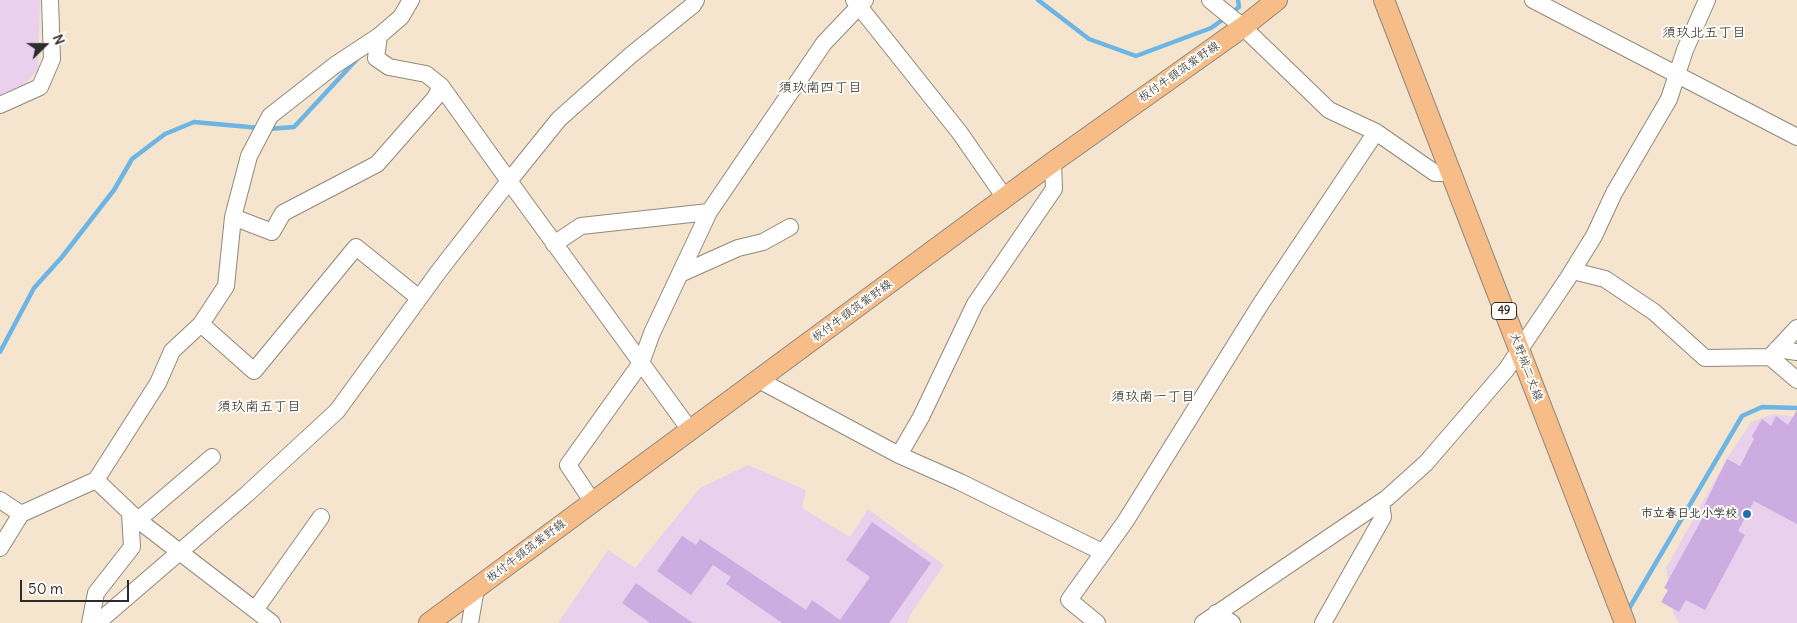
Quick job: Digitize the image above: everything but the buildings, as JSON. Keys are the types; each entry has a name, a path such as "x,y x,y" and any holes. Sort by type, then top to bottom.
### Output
{"main road":[{"name":"板付牛頸筑紫野線","path":"429,623 1053,162 1243,27 1277,0"},
{"name":"大野城二丈線","path":"1384,0 1625,623"}],"street":[{"path":"0,105 40,87 52,59 50,0"},
{"path":"0,548 21,514 96,480 158,383 172,351 201,324 226,286 233,217 249,156 270,116 335,65 379,36 401,17 411,0"},
{"path":"97,623 247,494 337,411 419,298 559,118 631,55 693,5 696,0"},
{"path":"1210,0 1243,27 1329,110 1376,132 1435,173 1451,173"},
{"path":"1533,0 1676,76 1797,137"},
{"path":"1210,618 1381,503 1426,463 1520,352 1594,236 1614,193 1669,99 1684,50 1707,0"},
{"path":"592,501 568,465 642,363 652,333 709,212 824,43 859,2 960,133 1005,198"},
{"path":"379,36 376,58 390,67 426,74 441,86 690,430"},
{"path":"233,217 272,232 283,213 377,164 435,98 441,86"},
{"path":"1097,623 1069,600 1125,522 1260,306 1376,132"},
{"path":"899,455 921,417 975,304 1054,189 1053,162"},
{"path":"554,244 581,226 709,212"},
{"path":"680,274 738,248 763,242 790,227"},
{"path":"201,324 254,371 356,246 419,298"},
{"path":"1573,271 1605,279 1654,312 1705,358 1797,352"},
{"path":"1774,353 1797,328"},
{"path":"1774,353 1797,380"},
{"path":"759,380 899,455 960,482 1102,552"},
{"path":"90,623 96,593 132,547 134,517 212,457"},
{"path":"96,480 134,517 272,623"},
{"path":"0,500 21,514"},
{"path":"1323,623 1383,517 1381,503"},
{"path":"255,610 321,517"},
{"path":"470,623 476,588"},
{"path":"1210,618 1232,623"}],"shaded area":[{"path":"0,0 40,0 38,70 17,92 0,98"},
{"name":"市立春日北小学校","path":"1773,414 1797,417 1797,623 1679,623 1673,613 1666,568 1726,460 1751,422"},
{"path":"748,465 806,490 802,508 850,537 868,509 944,565 912,612 907,623 558,623 608,550 635,568 700,488"}],"waterway":[{"path":"1038,0 1089,39 1136,56 1211,28 1225,18"},
{"path":"1231,13 1239,7 1238,0"},
{"path":"268,129 294,127 359,57"},
{"path":"0,352 34,288 62,257 114,190 132,159 165,134 194,122 260,128"},
{"path":"1627,612 1742,416 1762,407 1797,408"}],"place":[{"name":"市立春日北小学校","path":"1747,514"}],"district":[{"name":"須玖北五丁目","path":"1704,33"},
{"name":"須玖南四丁目","path":"820,88"},
{"name":"須玖南一丁目","path":"1153,397"},
{"name":"須玖南五丁目","path":"259,407"}]}
